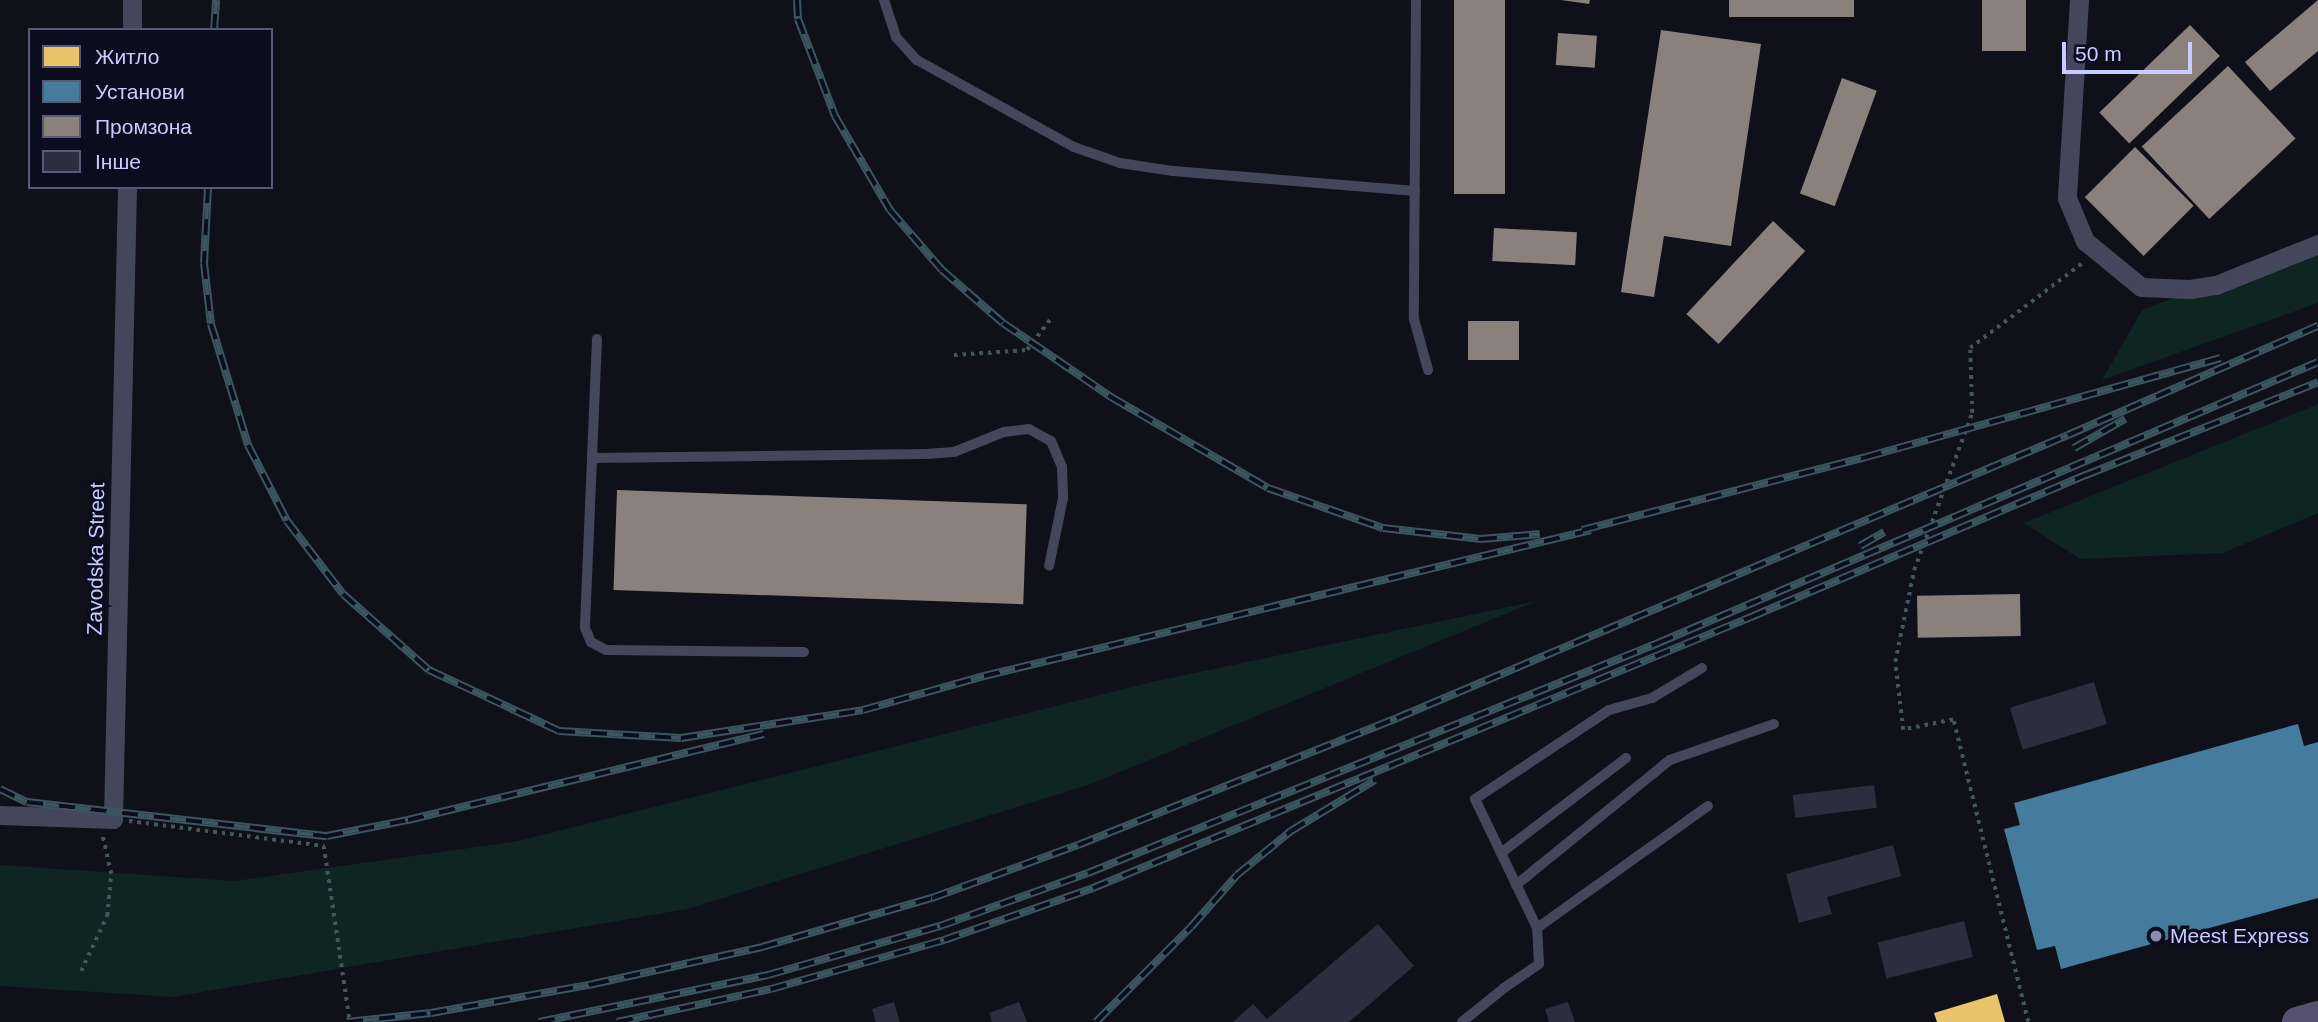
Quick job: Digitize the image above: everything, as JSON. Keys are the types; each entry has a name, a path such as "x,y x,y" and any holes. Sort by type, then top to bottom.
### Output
{"main road":[{"path":"2297,1022 2318,1016"}],"street":[{"path":"132,0 132,28"},
{"path":"2079,0 2067,198 2085,241 2141,287 2190,289 2216,285 2318,244"},
{"name":"Zavodska Street","path":"104,819 127,189"},
{"path":"0,815 104,819"}],"lane":[{"path":"884,0 896,37 917,60 1074,146 1120,163 1173,171 1415,191"},
{"path":"1416,0 1414,319 1428,370"},
{"path":"597,340 585,628 591,642 606,650 804,652"},
{"path":"593,458 926,454 954,452 1004,432 1028,429 1051,441 1062,467 1063,498 1049,566"},
{"path":"1462,1022 1539,964 1536,928 1475,799 1609,710 1652,698 1702,668"},
{"path":"1516,885 1670,760 1774,724"},
{"path":"1501,853 1626,758"},
{"path":"1536,928 1708,806"}],"path":[{"path":"2028,1022 1953,720 1903,730 1895,662 1914,570 1972,413 1970,348 2098,251"},
{"path":"954,355 1027,350 1050,320"},
{"path":"82,971 107,916 110,888 104,819 324,846 350,1022"}],"green space":[{"path":"2318,242 2318,303 2102,380 2142,310"},
{"path":"2318,404 2318,513 2223,553 2080,559 2024,523"},
{"path":"1537,601 1088,785 687,909 173,997 0,986 0,865 234,881 518,841 1156,681"}],"building: Житло":[{"path":"1997,994 2005,1022 1937,1022 1934,1013"}],"building: Установи":[{"path":"2298,724 2304,746 2318,742 2318,898 2061,969 2055,946 2037,950 2004,829 2020,825 2014,803"}],"building: Промзона":[{"path":"1454,0 1505,0 1505,194 1454,194"},
{"path":"1561,0 1590,0 1589,4"},
{"path":"1729,0 1854,0 1854,17 1729,17"},
{"path":"1982,0 2026,0 2026,51 1982,51"},
{"path":"2318,0 2318,51 2270,91 2245,62"},
{"path":"2190,25 2220,56 2129,143 2099,113"},
{"path":"1661,30 1761,44 1731,246 1664,236 1654,297 1621,292"},
{"path":"1558,33 1597,36 1595,68 1556,65"},
{"path":"2228,66 2296,138 2209,219 2142,146"},
{"path":"1842,78 1877,91 1835,206 1800,194"},
{"path":"2135,147 2194,206 2143,256 2085,197"},
{"path":"1773,221 1805,251 1719,344 1686,314"},
{"path":"1494,228 1577,232 1575,265 1492,261"},
{"path":"1468,321 1519,321 1519,360 1468,360"},
{"path":"617,490 1027,504 1023,604 614,590"},
{"path":"2020,594 2021,636 1918,638 1917,596"}],"building: Інше":[{"path":"2094,682 2107,724 2023,750 2010,708"},
{"path":"1874,785 1877,808 1795,818 1793,795"},
{"path":"1893,845 1901,876 1827,897 1832,914 1799,923 1786,874"},
{"path":"1964,921 1973,957 1887,978 1878,943"},
{"path":"1378,924 1414,966 1349,1022 1233,1022 1253,1004 1267,1019"},
{"path":"894,1002 900,1022 876,1022 872,1009"},
{"path":"1019,1002 1027,1022 992,1022 989,1013"},
{"path":"1568,1002 1575,1022 1549,1022 1545,1009"}],"railway":[{"path":"214,28 216,0"},
{"path":"797,0 798,19 835,116 890,210 942,270 1003,323 1111,397 1268,488 1383,528 1481,539 1540,534"},
{"path":"208,189 204,263 211,324 248,445 287,521 343,594 429,670 559,731 681,738 863,710 984,676 1591,530"},
{"path":"347,1022 431,1013 593,984 762,947 932,898 1078,845 1397,718 2068,435 2318,326"},
{"path":"1582,530 1866,457 2220,358"},
{"path":"539,1022 768,975 940,926 1088,873 1658,643 2318,362"},
{"path":"617,1022 771,989 944,940 1093,888 1751,617 2086,475 2318,382"},
{"path":"2074,448 2125,419"},
{"path":"1860,546 1884,532"},
{"path":"0,789 27,802 327,836 408,820 764,734"},
{"path":"1096,1022 1191,927 1237,875 1291,831 1375,780"}],"place":[{"name":"Meest Express","path":"2156,936"}]}
